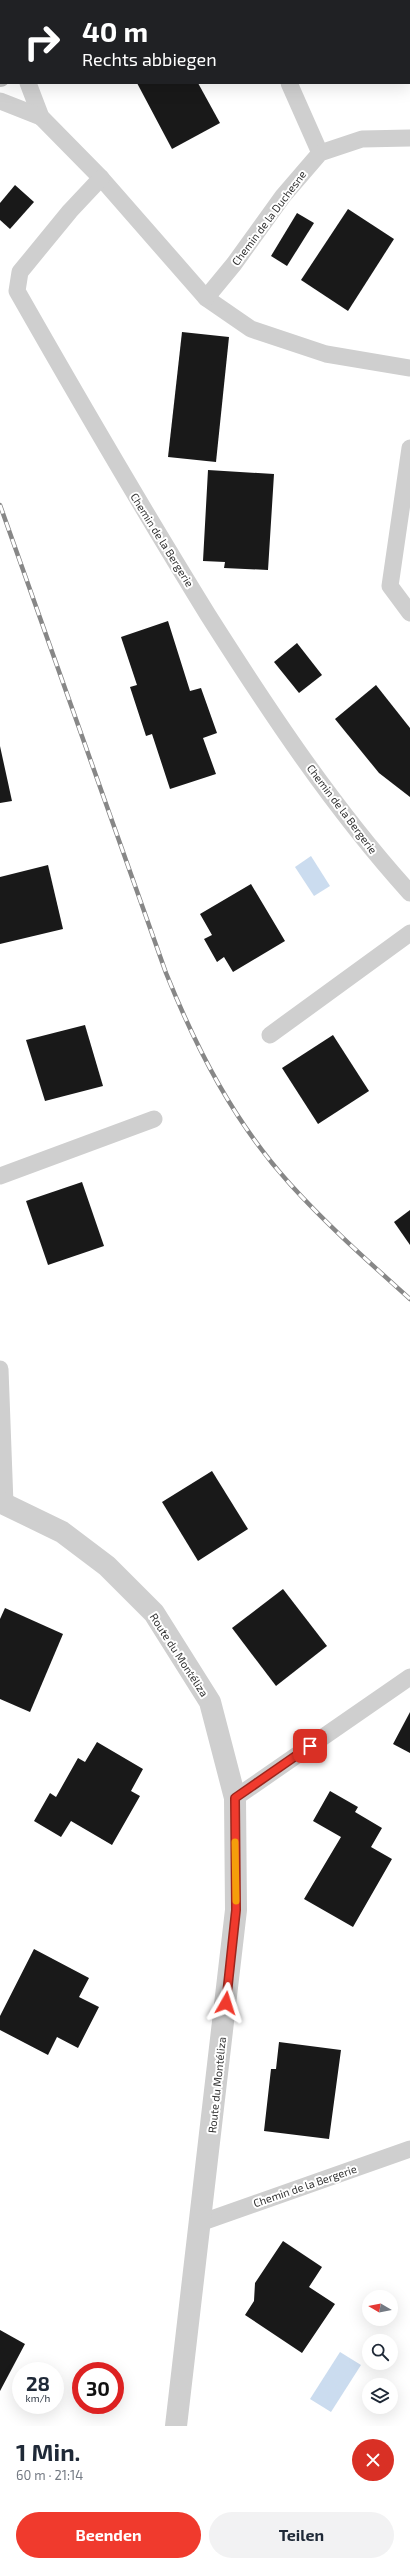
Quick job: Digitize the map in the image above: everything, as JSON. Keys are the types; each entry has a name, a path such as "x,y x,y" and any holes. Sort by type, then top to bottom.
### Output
{"street":[{"name":"Route du Montéliza","path":"3,1503 62,1532 107,1566 154,1613 210,1702 235,1798 236,1910 176,2426"}],"lane":[{"path":"28,84 41,117 101,178 206,298 251,329 326,354 410,368"},
{"path":"290,84 320,153 362,139 410,138"},
{"path":"0,101 41,117"},
{"name":"Chemin de la Duchesne","path":"206,298 234,264 283,196 320,153"},
{"name":"Chemin de la Bergerie","path":"101,178 70,211 20,272 17,291 132,493 267,708 379,858 410,892"},
{"path":"410,448 390,586 410,612"},
{"path":"270,1035 410,933"},
{"path":"0,1176 154,1119"},
{"name":"Route du Montéliza","path":"0,1369 3,1503"},
{"path":"235,1798 410,1677"},
{"name":"Chemin de la Bergerie","path":"200,2223 410,2149"}],"water":[{"path":"311,856 330,886 314,896 295,867"},
{"path":"340,2352 361,2365 331,2412 310,2399"}],"building":[{"path":"138,84 199,84 220,123 172,149"},
{"path":"15,185 34,202 10,229 0,220 0,203"},
{"path":"348,209 394,239 348,311 301,280"},
{"path":"297,213 314,223 287,266 271,256"},
{"path":"182,332 229,337 216,462 168,457"},
{"path":"208,470 274,474 268,570 224,568 225,562 203,561"},
{"path":"168,621 190,691 201,688 217,733 203,738 216,774 170,789 152,734 146,736 130,687 137,685 121,637"},
{"path":"297,643 322,675 299,693 274,662"},
{"path":"376,685 410,728 410,797 379,773 335,719"},
{"path":"0,746 12,801 0,803"},
{"path":"48,865 63,929 0,944 0,877"},
{"path":"251,884 285,941 233,972 224,957 217,962 204,939 212,935 200,914"},
{"path":"85,1025 103,1086 45,1101 26,1040"},
{"path":"333,1035 369,1091 318,1124 282,1068"},
{"path":"82,1182 104,1246 48,1265 26,1201"},
{"path":"410,1210 410,1245 394,1222"},
{"path":"212,1471 248,1529 198,1561 162,1502"},
{"path":"283,1589 327,1646 276,1686 232,1628"},
{"path":"5,1608 63,1634 30,1712 0,1699 0,1619"},
{"path":"410,1712 410,1753 393,1744"},
{"path":"97,1742 143,1769 131,1791 140,1796 112,1845 71,1821 61,1837 34,1821 50,1793 56,1797 78,1758 85,1762"},
{"path":"330,1791 358,1807 355,1812 382,1828 371,1847 392,1859 353,1927 304,1899 341,1837 313,1821"},
{"path":"34,1949 89,1978 79,1997 99,2007 78,2048 57,2037 48,2055 0,2030 0,2016"},
{"path":"279,2042 341,2050 329,2139 264,2131 271,2069 276,2069"},
{"path":"283,2241 322,2267 309,2287 335,2304 302,2353 245,2315 254,2301 255,2283"},
{"path":"0,2330 25,2344 15,2362 12,2362 12,2368 0,2391"}],"railway":[{"path":"0,505 166,973 204,1057 234,1110 251,1136 290,1184 333,1229 410,1299"}],"slow traffic":[{"path":"235,1842 236,1901"}],"route":[{"path":"226,2003 236,1910 235,1798 310,1746"}]}
